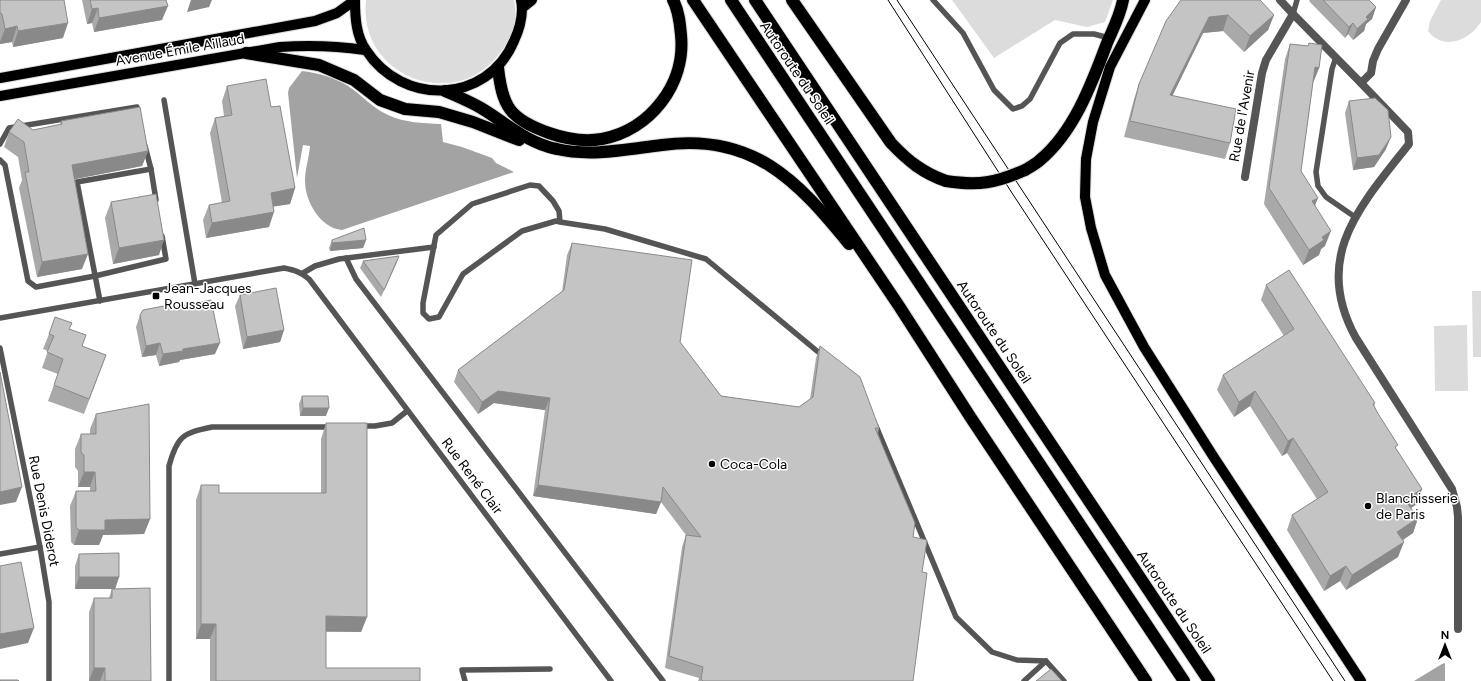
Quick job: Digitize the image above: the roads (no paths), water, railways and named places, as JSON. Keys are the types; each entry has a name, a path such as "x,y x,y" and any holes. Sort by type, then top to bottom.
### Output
{"highway":[{"path":"498,67 500,87 506,105 526,124 564,138 589,140 615,135 638,124 656,109 663,100 675,78 679,66 682,43 680,23 673,0"},
{"path":"693,0 900,306 971,418 1146,681"},
{"name":"Autoroute du Soleil","path":"731,0 1184,681"},
{"name":"Autoroute du Soleil","path":"754,0 1209,681"},
{"path":"792,0 891,143 903,156 930,175 946,181 964,184 989,183 1025,170 1040,160 1064,134 1095,76 1109,38 1121,14 1123,0"},
{"path":"246,53 319,65 354,80 380,100 405,108 438,112 473,122 514,139 546,147 570,151 603,152 670,144 698,143 730,148 767,163 782,173 799,188 849,244 893,310 971,418"},
{"path":"445,91 469,101 511,129 546,147"}],"main road":[{"path":"355,0 357,24 360,37 365,50 378,66 389,76 405,85 433,92 458,90 482,79 498,67 510,50 520,28 522,4 532,0"},
{"name":"Avenue Émile Aillaud","path":"0,78 315,22 337,13 355,0"},
{"path":"1145,0 1110,67 1093,122 1086,159 1085,198 1091,228 1105,275 1144,347 1213,456 1362,681"},
{"name":"Avenue Émile Aillaud","path":"0,96 280,47 313,45 365,50"}],"street":[{"path":"1280,0 1408,132 1408,144 1363,203 1348,230 1341,254 1339,289 1348,324 1452,489 1458,517 1458,629"},
{"path":"1361,83 1371,73 1373,61 1378,49 1406,0"},
{"name":"Rue de l'Avenir","path":"1246,177 1262,73 1266,60 1293,14"}],"lane":[{"path":"933,0 963,33 994,90 1013,109 1022,106 1030,99 1060,43 1073,34 1094,34 1109,38"},
{"path":"1293,14 1297,0"},
{"path":"1336,57 1332,69 1316,172 1318,186 1326,197 1355,217"},
{"path":"164,100 195,284"},
{"path":"0,144 8,128 54,120 136,107 140,120"},
{"path":"144,141 151,169 157,206"},
{"path":"0,160 5,165 28,280 36,287 95,276 166,259 161,229"},
{"path":"100,301 77,182 151,169"},
{"path":"560,222 559,211 553,201 539,186 530,185 472,204 436,235 423,313 429,319 438,316 463,274 522,231 556,221 560,222 605,229 706,259 828,361"},
{"path":"0,318 284,268 303,273 315,266 346,258 434,247"},
{"path":"346,258 356,279 663,681"},
{"name":"Rue René Clair","path":"303,273 611,681"},
{"name":"Rue Denis Diderot","path":"0,348 40,547 49,602 49,681"},
{"path":"352,426 375,426 392,423 407,411"},
{"path":"874,422 956,617 992,652 1017,660 1046,661 1064,681"},
{"path":"169,681 169,466 173,449 180,439 194,431 212,427 336,427"},
{"path":"0,554 40,547"},
{"path":"1024,681 1046,661"},
{"path":"465,681 462,670 550,669"}],"tram line":[{"path":"888,0 1012,193 1333,681"},
{"path":"897,0 1345,681"}],"place":[{"name":"Jean-Jacques Rousseau","path":"156,296"},
{"name":"Coca-Cola","path":"712,464"},
{"name":"Blanchisserie de Paris","path":"1368,506"}]}
